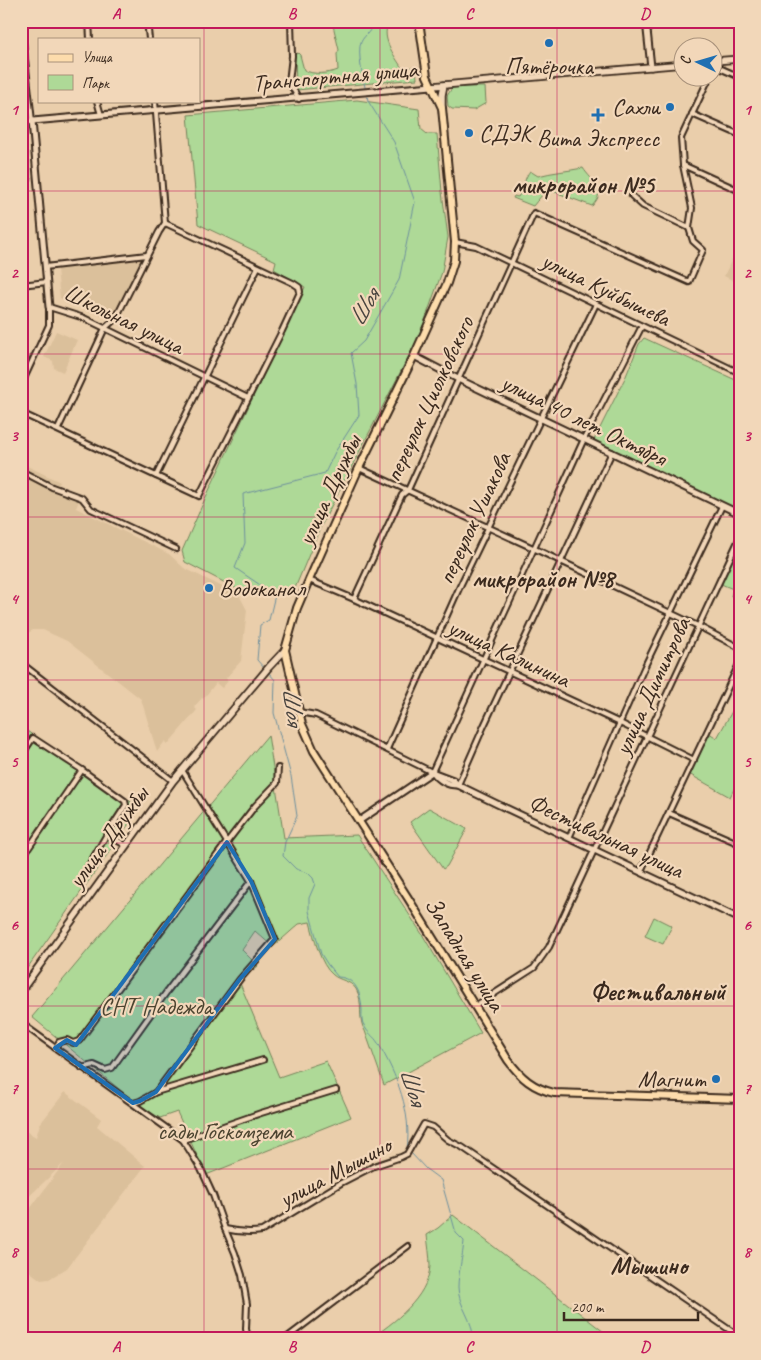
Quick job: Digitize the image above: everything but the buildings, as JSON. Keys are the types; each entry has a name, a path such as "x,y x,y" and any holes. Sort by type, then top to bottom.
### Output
{"main road":[{"name":"улица Дружбы","path":"21,991 173,781 285,650 297,608 308,580 447,283 454,261 455,242 442,108 427,76 419,21"},
{"path":"724,62 740,59"},
{"name":"Транспортная улица","path":"432,86 674,65"},
{"path":"442,108 444,85"},
{"name":"Западная улица","path":"285,650 298,712 304,732 314,751 515,1070 529,1083 544,1090 572,1095 740,1099"}],"street":[{"path":"88,21 90,38"},
{"path":"147,21 149,38"},
{"path":"291,21 292,56 289,82 299,99"},
{"path":"646,21 651,67"},
{"name":"Школьная улица","path":"21,24 49,307 72,313 105,328 248,398"},
{"path":"724,69 740,77"},
{"name":"Транспортная улица","path":"21,122 432,86"},
{"path":"632,196 643,206 689,228 692,208 681,138 704,88"},
{"path":"97,102 101,115"},
{"path":"58,429 105,328 118,314 165,223 155,102"},
{"path":"692,114 740,135"},
{"path":"684,165 740,191"},
{"name":"переулок Циолковского","path":"354,599 402,495 408,490 534,213 689,282 703,250 693,242 689,228"},
{"path":"21,413 199,496 300,292 299,287 293,283 165,223"},
{"name":"улица Куйбышева","path":"455,242 476,246 740,373"},
{"path":"45,267 147,255"},
{"path":"156,476 258,267"},
{"path":"21,285 47,282"},
{"name":"переулок Ушакова","path":"387,749 438,639 461,584 596,304"},
{"path":"21,385 49,325 49,307"},
{"path":"358,821 432,772 584,439 642,326"},
{"name":"улица 40 лет Октября","path":"414,356 458,379 740,514"},
{"path":"458,785 612,452"},
{"path":"359,468 561,560 740,648"},
{"path":"21,471 52,487 82,498 91,509 176,550"},
{"path":"568,838 644,668 722,506"},
{"name":"улица Димитрова","path":"475,1006 529,972 544,955 740,537"},
{"name":"улица Калинина","path":"308,580 354,599 620,723 694,760"},
{"path":"641,871 740,662"},
{"path":"21,663 173,781"},
{"name":"Фестивальная улица","path":"298,712 316,715 432,772 437,778 451,785 458,785 740,919"},
{"path":"21,756 34,738 125,802 126,805 89,865"},
{"path":"55,1048 59,1042 67,1040 73,1043 79,1041 227,842 255,806 277,783 278,768"},
{"path":"21,859 82,770"},
{"path":"156,1092 240,979 275,939 251,881 182,770"},
{"path":"669,814 740,844"},
{"path":"107,834 125,845"},
{"path":"82,1068 94,1065 105,1070 112,1068 168,990 251,881"},
{"path":"21,1023 183,1140 201,1169 213,1195 224,1229 235,1253 242,1275 247,1304 246,1329 248,1339"},
{"path":"133,1103 156,1092 263,1060"},
{"path":"183,1140 336,1090"},
{"name":"улица Мышино","path":"224,1229 251,1233 262,1231 341,1183 374,1166 407,1154 424,1124 433,1127 448,1140 462,1147 740,1337"},
{"path":"284,1339 408,1246"}],"highlighted area":[{"path":"227,842 251,881 275,939 273,943 240,979 156,1092 140,1101 133,1103 55,1048 67,1040 76,1045"}],"shaded area":[{"path":"740,242 740,284 724,276"},
{"path":"142,259 112,320 60,298 57,269"},
{"path":"56,331 77,340 63,372 54,368 53,361 44,357"},
{"name":"Водоканал","path":"21,463 60,482 56,491 58,490 79,501 76,508 169,554 184,568 239,595 247,610 241,661 226,678 228,681 222,688 216,683 194,707 197,710 168,744 165,741 157,752 141,699 67,641 43,630 33,630 21,637"},
{"path":"65,1092 101,1119 97,1126 145,1166 67,1268 49,1279 41,1280 21,1265 21,1221 64,1163 21,1204 21,1128 36,1137 40,1124"}],"green space":[{"path":"332,21 390,21 386,33 389,45 402,68 416,67 417,79 296,90 295,54 298,53 300,55 304,70 308,72 321,73 338,70 337,54 339,50"},
{"path":"485,87 486,103 474,110 452,109 448,106 447,96 452,88"},
{"path":"357,100 419,109 421,129 427,134 437,134 448,237 442,272 420,334 320,528 293,593 243,592 185,562 182,551 305,287 274,269 276,261 198,224 188,115"},
{"path":"583,168 599,190 597,200 592,206 547,189 533,206 513,198 514,196 518,197 520,194 530,171 538,176"},
{"path":"644,338 740,382 740,512 675,483 673,479 650,470 637,461 594,440 626,376 639,344"},
{"path":"740,544 740,600 731,596 733,589 721,584"},
{"path":"735,706 740,707 740,789 735,787 730,797 689,774 709,733 717,738"},
{"path":"21,727 140,808 21,977"},
{"name":"СНТ Надежда","path":"268,735 284,838 357,835 422,934 481,1033 384,1085 361,1021 360,999 356,989 348,982 333,975 324,965 310,922 299,924 273,947 255,931 242,950 258,966 239,981 279,1077 326,1061 351,1117 206,1175 177,1112 160,1118 136,1103 32,1017"},
{"path":"429,808 467,829 447,866 443,869 410,822"},
{"path":"654,917 672,926 663,944 645,936"},
{"path":"453,1215 613,1339 370,1339 399,1317 423,1289 428,1278 430,1266 427,1235"}],"waterway":[{"name":"Шоя","path":"366,91 361,66 360,47 361,42 372,27 373,21"},
{"name":"Шоя","path":"264,668 257,660 260,625 269,620 275,595 235,568 245,543 243,494 325,473 335,452 359,415 357,384 351,353 364,341 399,280 415,202 394,142 368,101 367,95"},
{"name":"Шоя","path":"269,673 275,680 274,713 291,776 297,816 285,842 283,856 296,869 308,873 313,878 315,884 309,898 309,911 321,954 338,977 349,980 359,992 363,1023 385,1055 402,1094 407,1122 407,1149"},
{"name":"Шоя","path":"410,1152 426,1169 441,1180 456,1233 464,1241 458,1287 460,1300 473,1332 473,1339"}],"place":[{"name":"Пятёрочка","path":"549,43"},
{"name":"Сахли","path":"670,107"},
{"name":"Вита Экспресс","path":"598,115"},
{"name":"СДЭК","path":"469,133"},
{"name":"Водоканал","path":"209,588"},
{"name":"Магнит","path":"716,1079"}],"district":[{"name":"микрорайон №5","path":"583,184"},
{"name":"микрорайон №8","path":"543,578"},
{"name":"Фестивальный","path":"658,991"},
{"name":"Мышино","path":"649,1265"}],"park label":[{"name":"сады Госкомзема","path":"225,1131"}]}
